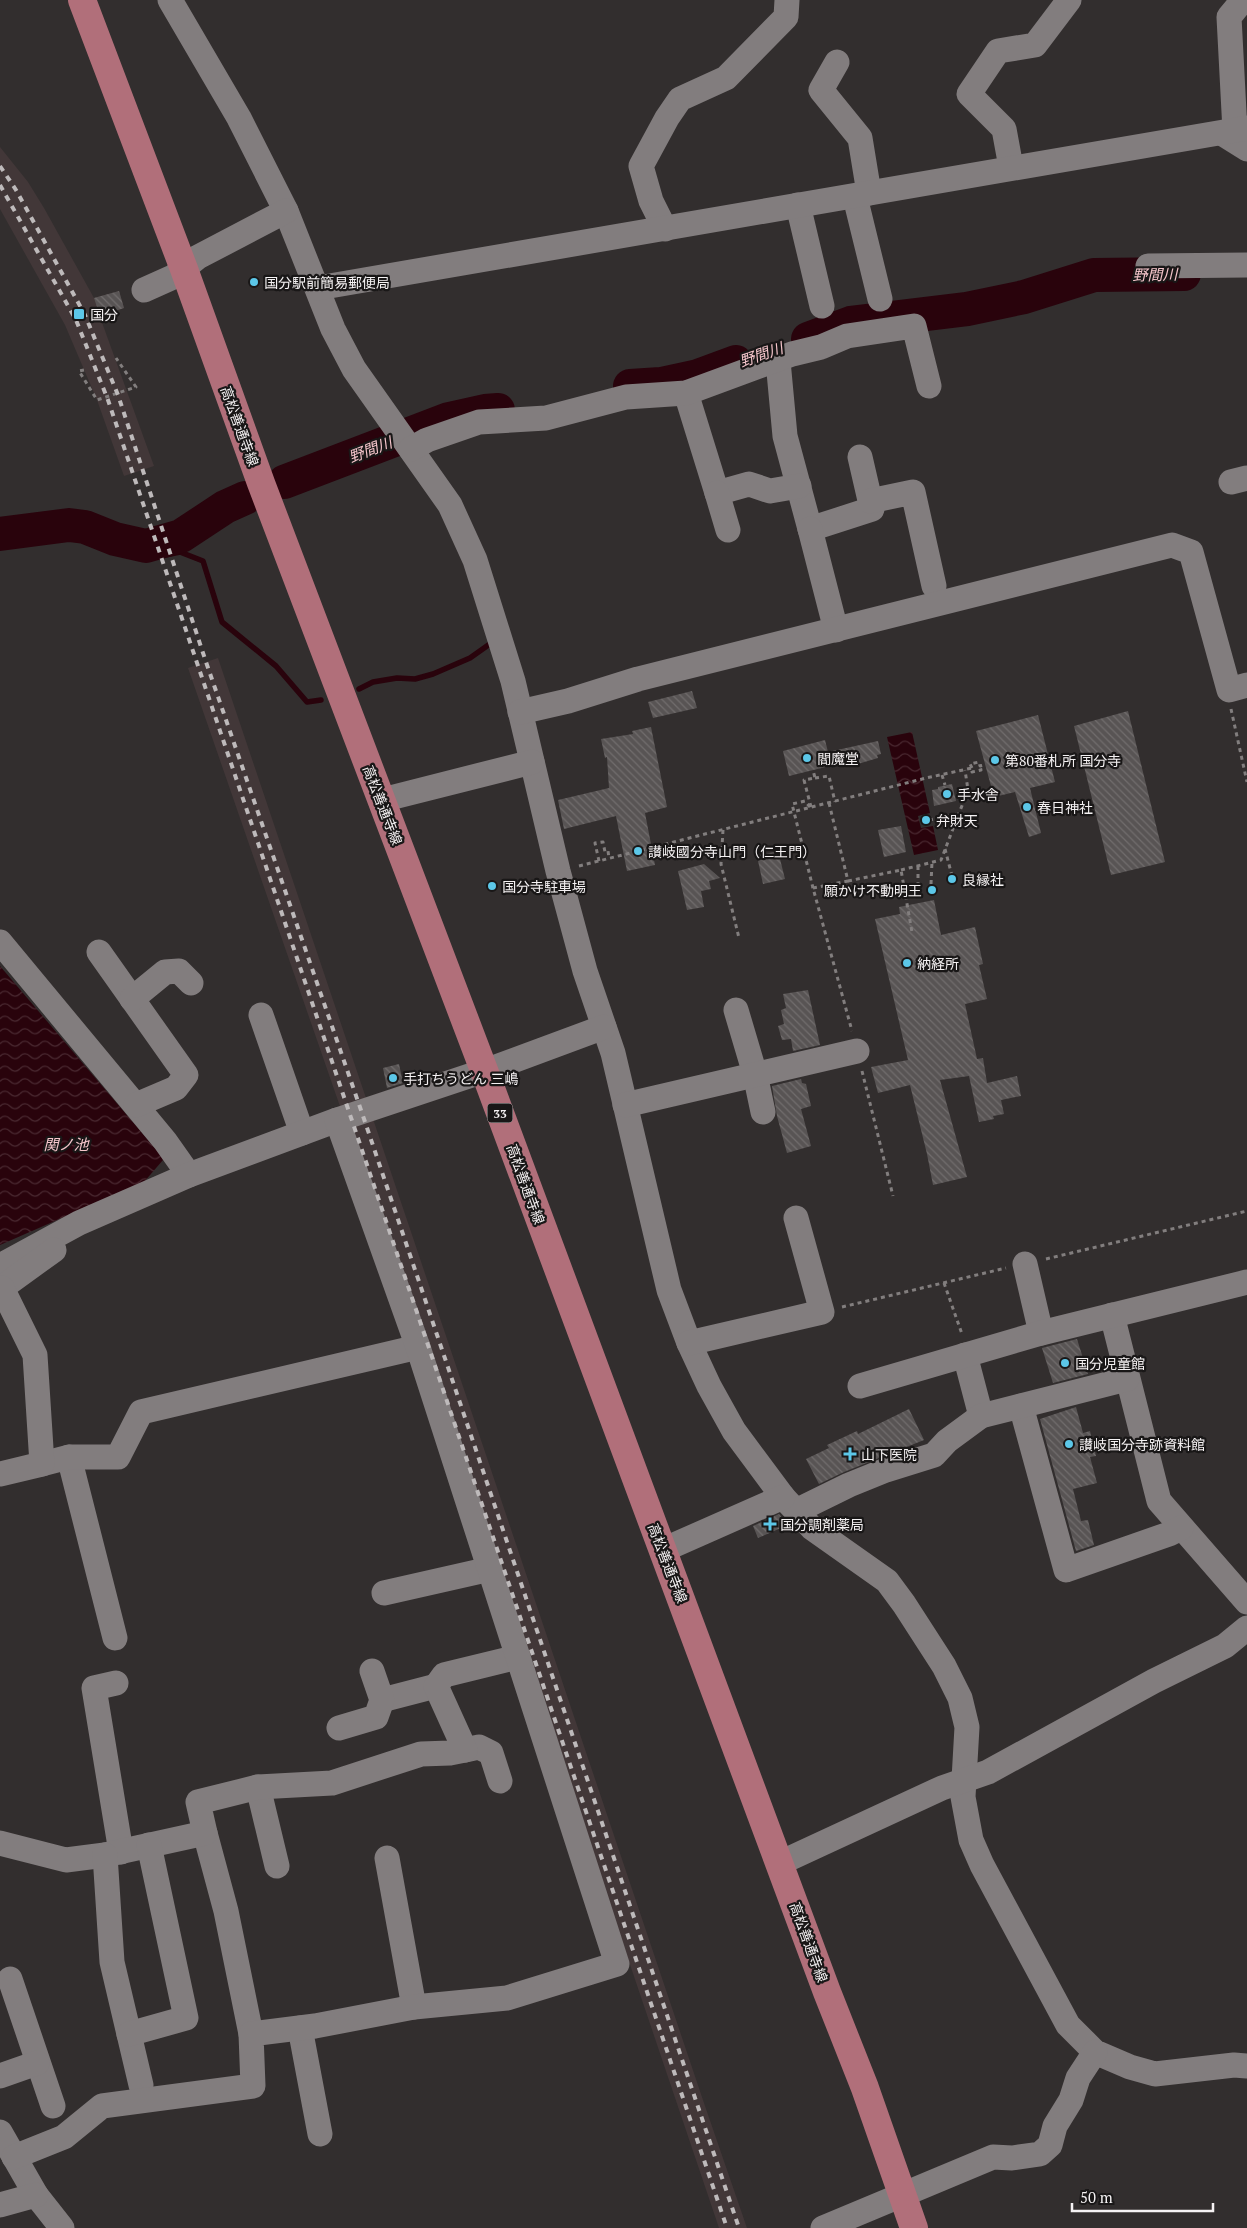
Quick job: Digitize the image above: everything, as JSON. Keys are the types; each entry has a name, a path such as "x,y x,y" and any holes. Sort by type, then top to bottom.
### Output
{"main road":[{"name":"高松善通寺線","path":"82,0 184,269 261,483 485,1071 865,2088 914,2228"}],"street":[{"path":"665,230 650,201 641,166 680,99 726,78 786,17 787,0"},
{"path":"1011,167 1004,129 969,94 998,51 1035,45 1069,0"},
{"path":"318,288 390,274 488,260 665,230 1011,167 1238,135 1229,16 1243,0"},
{"path":"176,2 239,118 286,211 333,329 354,369 450,505 475,560 492,611 520,712 568,912 585,971 613,1053 669,1290 689,1343 709,1386 734,1431 790,1504 819,1533 887,1581 944,1666 960,1698 967,1727 963,1797 971,1840 982,1865 1068,2025 1095,2052 1130,2067 1155,2074 1234,2065 1247,2066"},
{"path":"837,62 821,90 860,138 862,195 880,299"},
{"path":"798,206 822,306"},
{"path":"144,290 173,277 198,257 286,211"},
{"path":"1148,266 1247,265"},
{"path":"405,441 427,440 479,422 546,418 626,397 686,393 778,361 792,354 821,347 847,336 914,326 929,386"},
{"path":"778,361 784,436 799,486 836,630"},
{"path":"686,393 728,530"},
{"path":"810,529 872,509 860,457"},
{"path":"717,493 749,484 770,491 799,486"},
{"path":"870,501 913,492 934,586"},
{"path":"520,712 568,701 638,679 1172,544 1191,552 1238,688"},
{"path":"382,800 532,762"},
{"path":"0,942 136,1105 189,1175"},
{"path":"99,952 186,1075 176,1088 136,1105"},
{"path":"132,999 165,972 180,971 191,983"},
{"path":"736,1010 755,1074 763,1112"},
{"path":"261,1015 302,1133"},
{"path":"42,1464 36,1355 1,1281 79,1223 189,1175 337,1120 485,1071 604,1027"},
{"path":"625,1105 857,1051"},
{"path":"251,2034 300,2028 414,2007 507,1998 617,1964 418,1347 337,1120"},
{"path":"689,1343 822,1312 796,1218"},
{"path":"1025,1264 1040,1333"},
{"path":"860,1386 1040,1333 1247,1282"},
{"path":"1112,1315 1159,1501 1247,1602"},
{"path":"0,1474 69,1457 118,1457 141,1412 418,1347"},
{"path":"965,1355 981,1416"},
{"path":"663,1550 790,1504 849,1485 886,1470 934,1455 946,1441 981,1416 1127,1379"},
{"path":"1021,1406 1066,1570 1182,1528"},
{"path":"69,1457 115,1638"},
{"path":"384,1594 490,1569"},
{"path":"780,1863 942,1788 988,1772 1154,1681 1225,1646 1247,1628"},
{"path":"382,1700 436,1686 444,1675 518,1657"},
{"path":"339,1728 376,1717 382,1700 372,1671"},
{"path":"116,1683 94,1688 113,1853 112,1962 140,2086"},
{"path":"436,1686 472,1748"},
{"path":"467,1717 472,1748"},
{"path":"14,2157 64,2137 102,2106 253,2086 251,2034 226,1911 198,1802 258,1787 332,1784 421,1754 450,1753 472,1748 491,1753 500,1781"},
{"path":"258,1787 277,1866"},
{"path":"0,1843 66,1860 113,1853 205,1833"},
{"path":"129,2034 186,2018 149,1845"},
{"path":"387,1858 414,2007"},
{"path":"10,1979 53,2106"},
{"path":"300,2028 320,2134"},
{"path":"823,2228 993,2157 1012,2158 1040,2154 1050,2145 1055,2126 1071,2100 1078,2078 1095,2052"},
{"path":"0,2076 37,2063"},
{"path":"0,2132 36,2194 62,2228"},
{"path":"0,2205 36,2194"}],"path":[{"path":"84,370 79,371 97,400 136,387 116,358"},
{"path":"1238,688 1228,696 1247,782"},
{"path":"609,858 608,852 605,852 603,842 595,843 600,861 926,778 972,768 972,772 981,770 980,766 985,764"},
{"path":"813,770 815,778"},
{"path":"813,888 941,860 968,790 965,770"},
{"path":"942,775 945,785"},
{"path":"811,807 804,780 829,776 835,802"},
{"path":"811,807 805,801 792,804 893,1196"},
{"path":"828,803 848,881"},
{"path":"930,820 958,814"},
{"path":"723,830 721,864 739,938"},
{"path":"945,848 952,876"},
{"path":"931,884 932,862"},
{"path":"918,866 918,886"},
{"path":"901,870 912,932"},
{"path":"944,1283 960,1326 965,1355"}],"shaded area":[{"name":"国分","path":"0,147 28,182 94,298 119,291 124,308 100,317 154,466 124,476 97,400 65,325 0,209"},
{"path":"218,658 747,2228 719,2228 344,1118 188,668"}],"water":[{"path":"912,732 930,813 918,816 921,828 933,826 938,850 914,855 887,737"},
{"name":"関ノ池","path":"0,966 160,1154 163,1160 144,1182 0,1245"}],"building":[{"path":"119,291 124,308 100,316 94,298"},
{"path":"692,691 697,708 653,718 648,702"},
{"path":"1128,711 1165,862 1111,875 1074,726"},
{"path":"1038,715 1055,782 1030,788 1041,833 1029,837 1015,792 994,797 976,731"},
{"path":"651,727 667,807 645,813 655,865 627,871 616,816 564,829 558,800 609,788 607,757 605,758 601,739 633,734 632,731"},
{"path":"825,740 828,752 878,741 881,754 877,755 878,758 851,766 850,761 789,776 783,751"},
{"name":"手水舎","path":"952,784 956,801 934,806 932,790"},
{"path":"901,826 906,852 884,857 878,830"},
{"path":"778,851 785,879 763,884 757,856"},
{"path":"704,864 720,878 709,881 711,889 701,891 704,907 687,910 678,871"},
{"path":"934,900 941,935 975,927 983,964 979,965 987,999 965,1004 977,1059 983,1058 987,1083 1017,1076 1021,1096 1001,1100 1004,1114 993,1116 994,1119 979,1122 969,1076 940,1080 967,1177 933,1185 910,1085 878,1093 871,1067 908,1060 875,919 900,914 899,907"},
{"path":"808,990 820,1045 793,1051 791,1039 782,1040 778,1026 784,1024 781,1010 786,1008 783,994"},
{"name":"手打ちうどん 三嶋","path":"399,1064 403,1083 387,1088 383,1068"},
{"path":"801,1079 802,1083 806,1084 811,1106 801,1109 811,1146 787,1153 777,1116 772,1086"},
{"name":"国分児童館","path":"1077,1339 1088,1374 1053,1383 1042,1348"},
{"name":"讃岐国分寺跡資料館","path":"1076,1407 1083,1433 1090,1431 1096,1456 1090,1457 1097,1483 1073,1489 1081,1521 1088,1520 1094,1545 1076,1551 1040,1419"},
{"path":"909,1409 924,1440 819,1484 806,1459 829,1448 827,1445 857,1431 858,1434"},
{"name":"国分調剤薬局","path":"779,1514 788,1525 758,1538 753,1526"}],"waterway":[{"name":"野間川","path":"808,339 851,323 967,309 1024,297 1094,275 1184,274"},
{"name":"野間川","path":"630,386 661,384 698,376 736,362"},
{"name":"野間川","path":"284,482 449,419 498,410"},
{"name":"野間川","path":"0,534 69,525 85,527 115,539 146,546 181,536 225,507 245,498"},
{"path":"52,528 104,549 129,556 151,558 180,552 203,561 222,622 276,666 307,702 321,700"},
{"path":"359,689 373,682 397,678 415,679 433,674 470,658 494,641"}],"railway":[{"path":"0,166 16,190 85,315 118,395 206,662 362,1113 739,2228"},
{"path":"0,185 76,320 108,400 727,2228"}],"place":[{"name":"国分駅前簡易郵便局","path":"254,282"},
{"name":"国分","path":"79,314"},
{"name":"閻魔堂","path":"807,758"},
{"name":"第80番札所 国分寺","path":"995,760"},
{"name":"手水舎","path":"947,794"},
{"name":"春日神社","path":"1027,807"},
{"name":"弁財天","path":"926,820"},
{"name":"讃岐國分寺山門（仁王門）","path":"638,851"},
{"name":"良縁社","path":"952,879"},
{"name":"国分寺駐車場","path":"492,886"},
{"name":"願かけ不動明王","path":"932,890"},
{"name":"納経所","path":"907,963"},
{"name":"手打ちうどん 三嶋","path":"393,1078"},
{"name":"国分児童館","path":"1065,1363"},
{"name":"讃岐国分寺跡資料館","path":"1069,1444"},
{"name":"山下医院","path":"850,1454"},
{"name":"国分調剤薬局","path":"770,1524"}]}
